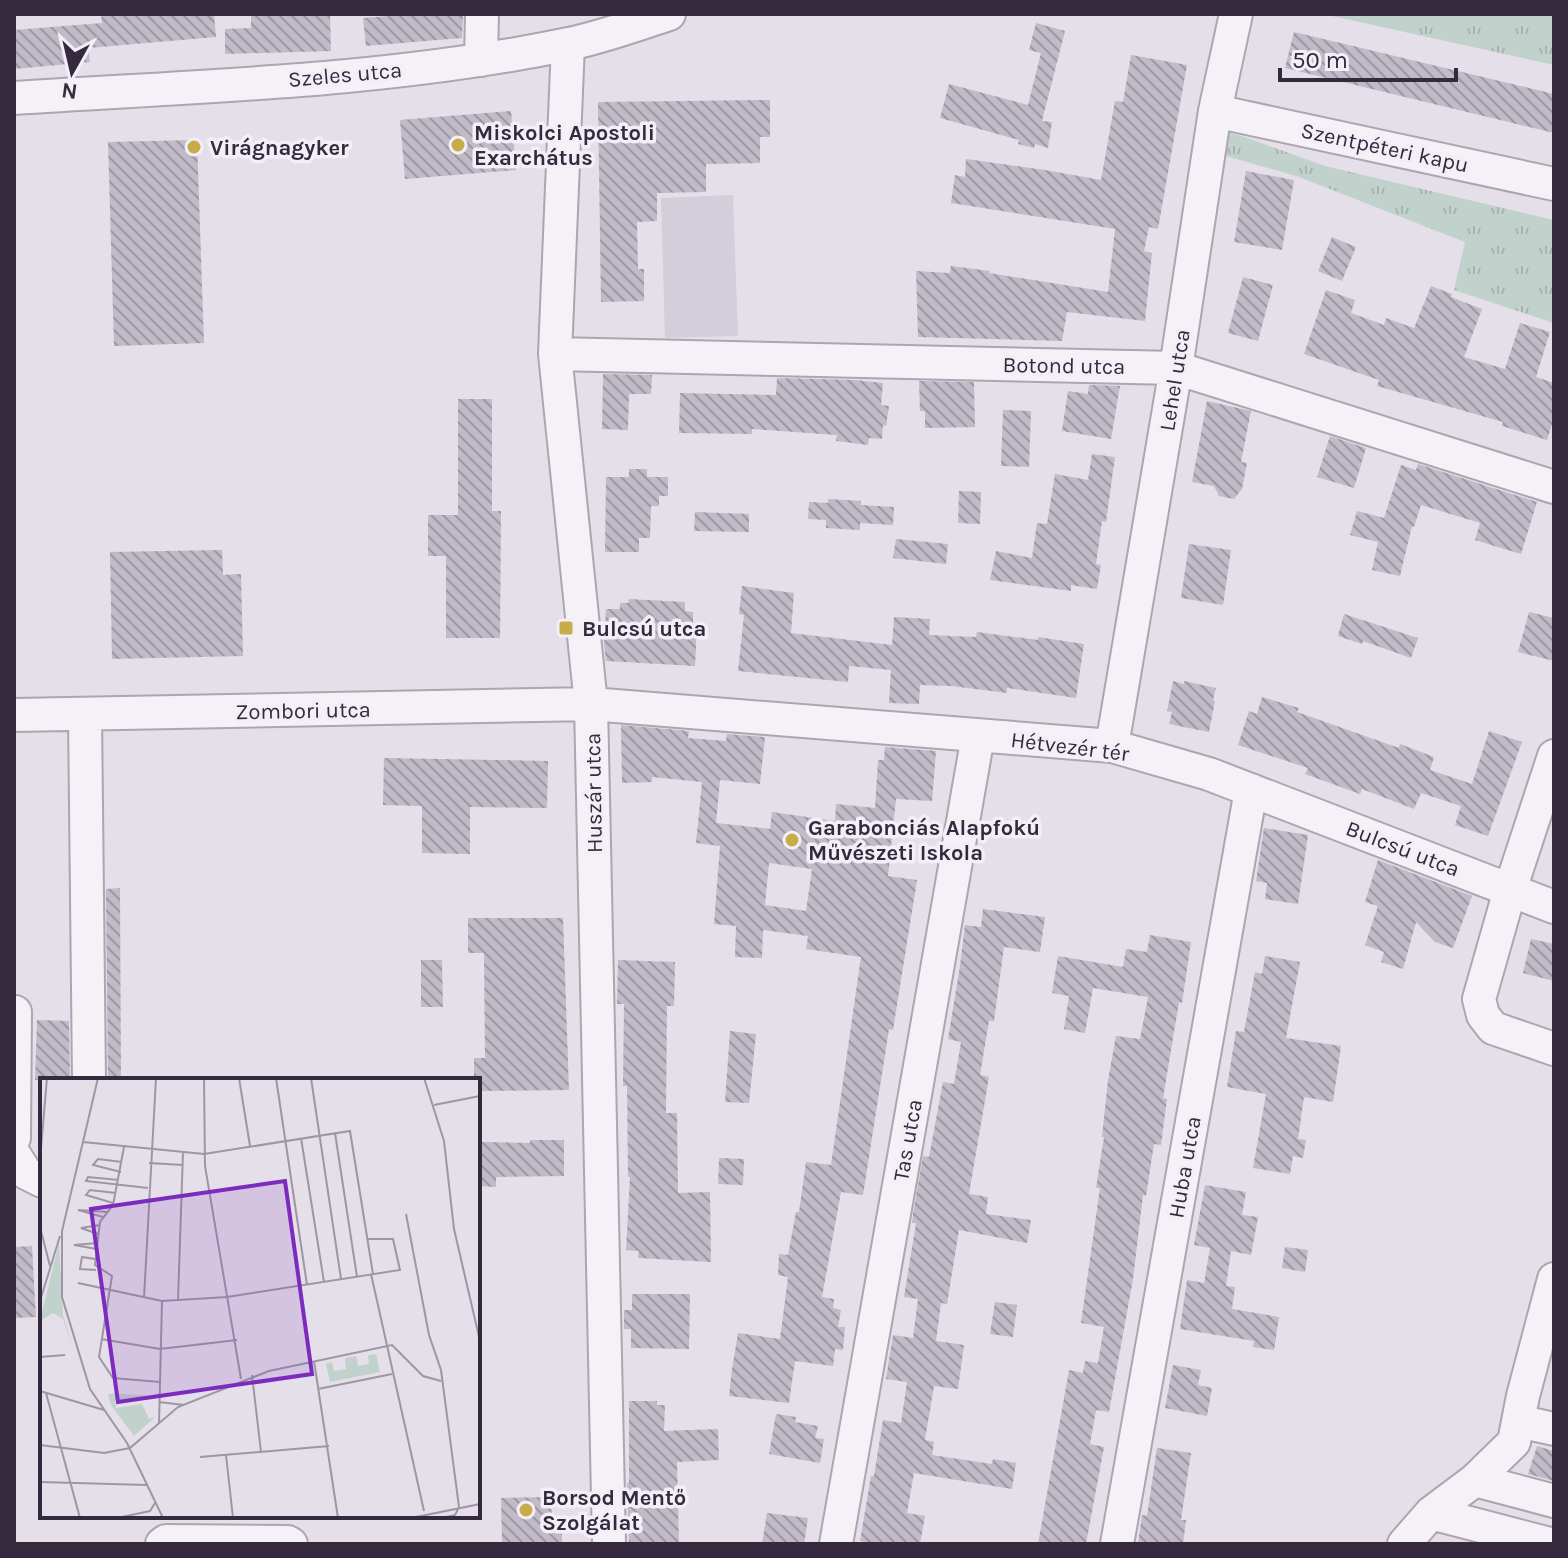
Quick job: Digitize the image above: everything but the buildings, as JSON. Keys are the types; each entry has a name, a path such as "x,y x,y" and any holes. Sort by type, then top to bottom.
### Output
{"street":[{"path":"481,60 482,14"},
{"name":"Szeles utca","path":"14,98 339,77 481,60 568,44 631,20 669,14"},
{"name":"Lehel utca","path":"1112,746 1176,368 1215,111 1236,14"},
{"name":"Huszár utca","path":"568,44 555,354 591,704 609,1544"},
{"name":"Szentpéteri kapu","path":"1215,111 1554,184"},
{"name":"Botond utca","path":"555,354 1176,368 1554,487"},
{"path":"591,704 978,736"},
{"name":"Zombori utca","path":"14,715 591,704"},
{"path":"85,714 89,1078"},
{"name":"Hétvezér tér","path":"978,736 1112,746 1209,774 1251,790"},
{"name":"Tas utca","path":"836,1544 978,736"},
{"path":"1551,771 1510,890 1479,999 1483,1015 1493,1028 1554,1049"},
{"name":"Bulcsú utca","path":"1251,790 1554,907"},
{"name":"Huba utca","path":"1117,1544 1251,790"},
{"path":"14,1138 15,1012"},
{"path":"14,1154 26,1173 40,1180"},
{"path":"1404,1544 1431,1513 1475,1480 1514,1442 1518,1421 1545,1350 1554,1279"},
{"path":"1518,1421 1554,1429"},
{"path":"1475,1480 1554,1501"},
{"path":"1431,1513 1550,1544"},
{"path":"162,1544 181,1541 291,1544"}],"shaded area":[{"path":"733,195 738,336 665,338 661,198"}],"green space":[{"path":"1323,14 1554,14 1554,65"},
{"path":"1224,132 1325,166 1554,220 1554,323 1454,290 1465,242 1299,177 1209,151"}],"place":[{"name":"Miskolci Apostoli Exarchátus","path":"458,145"},
{"name":"Virágnagyker","path":"194,147"},
{"name":"Bulcsú utca","path":"566,628"},
{"name":"Garabonciás Alapfokú Művészeti Iskola","path":"792,840"},
{"name":"Borsod Mentő Szolgálat","path":"526,1510"}]}
